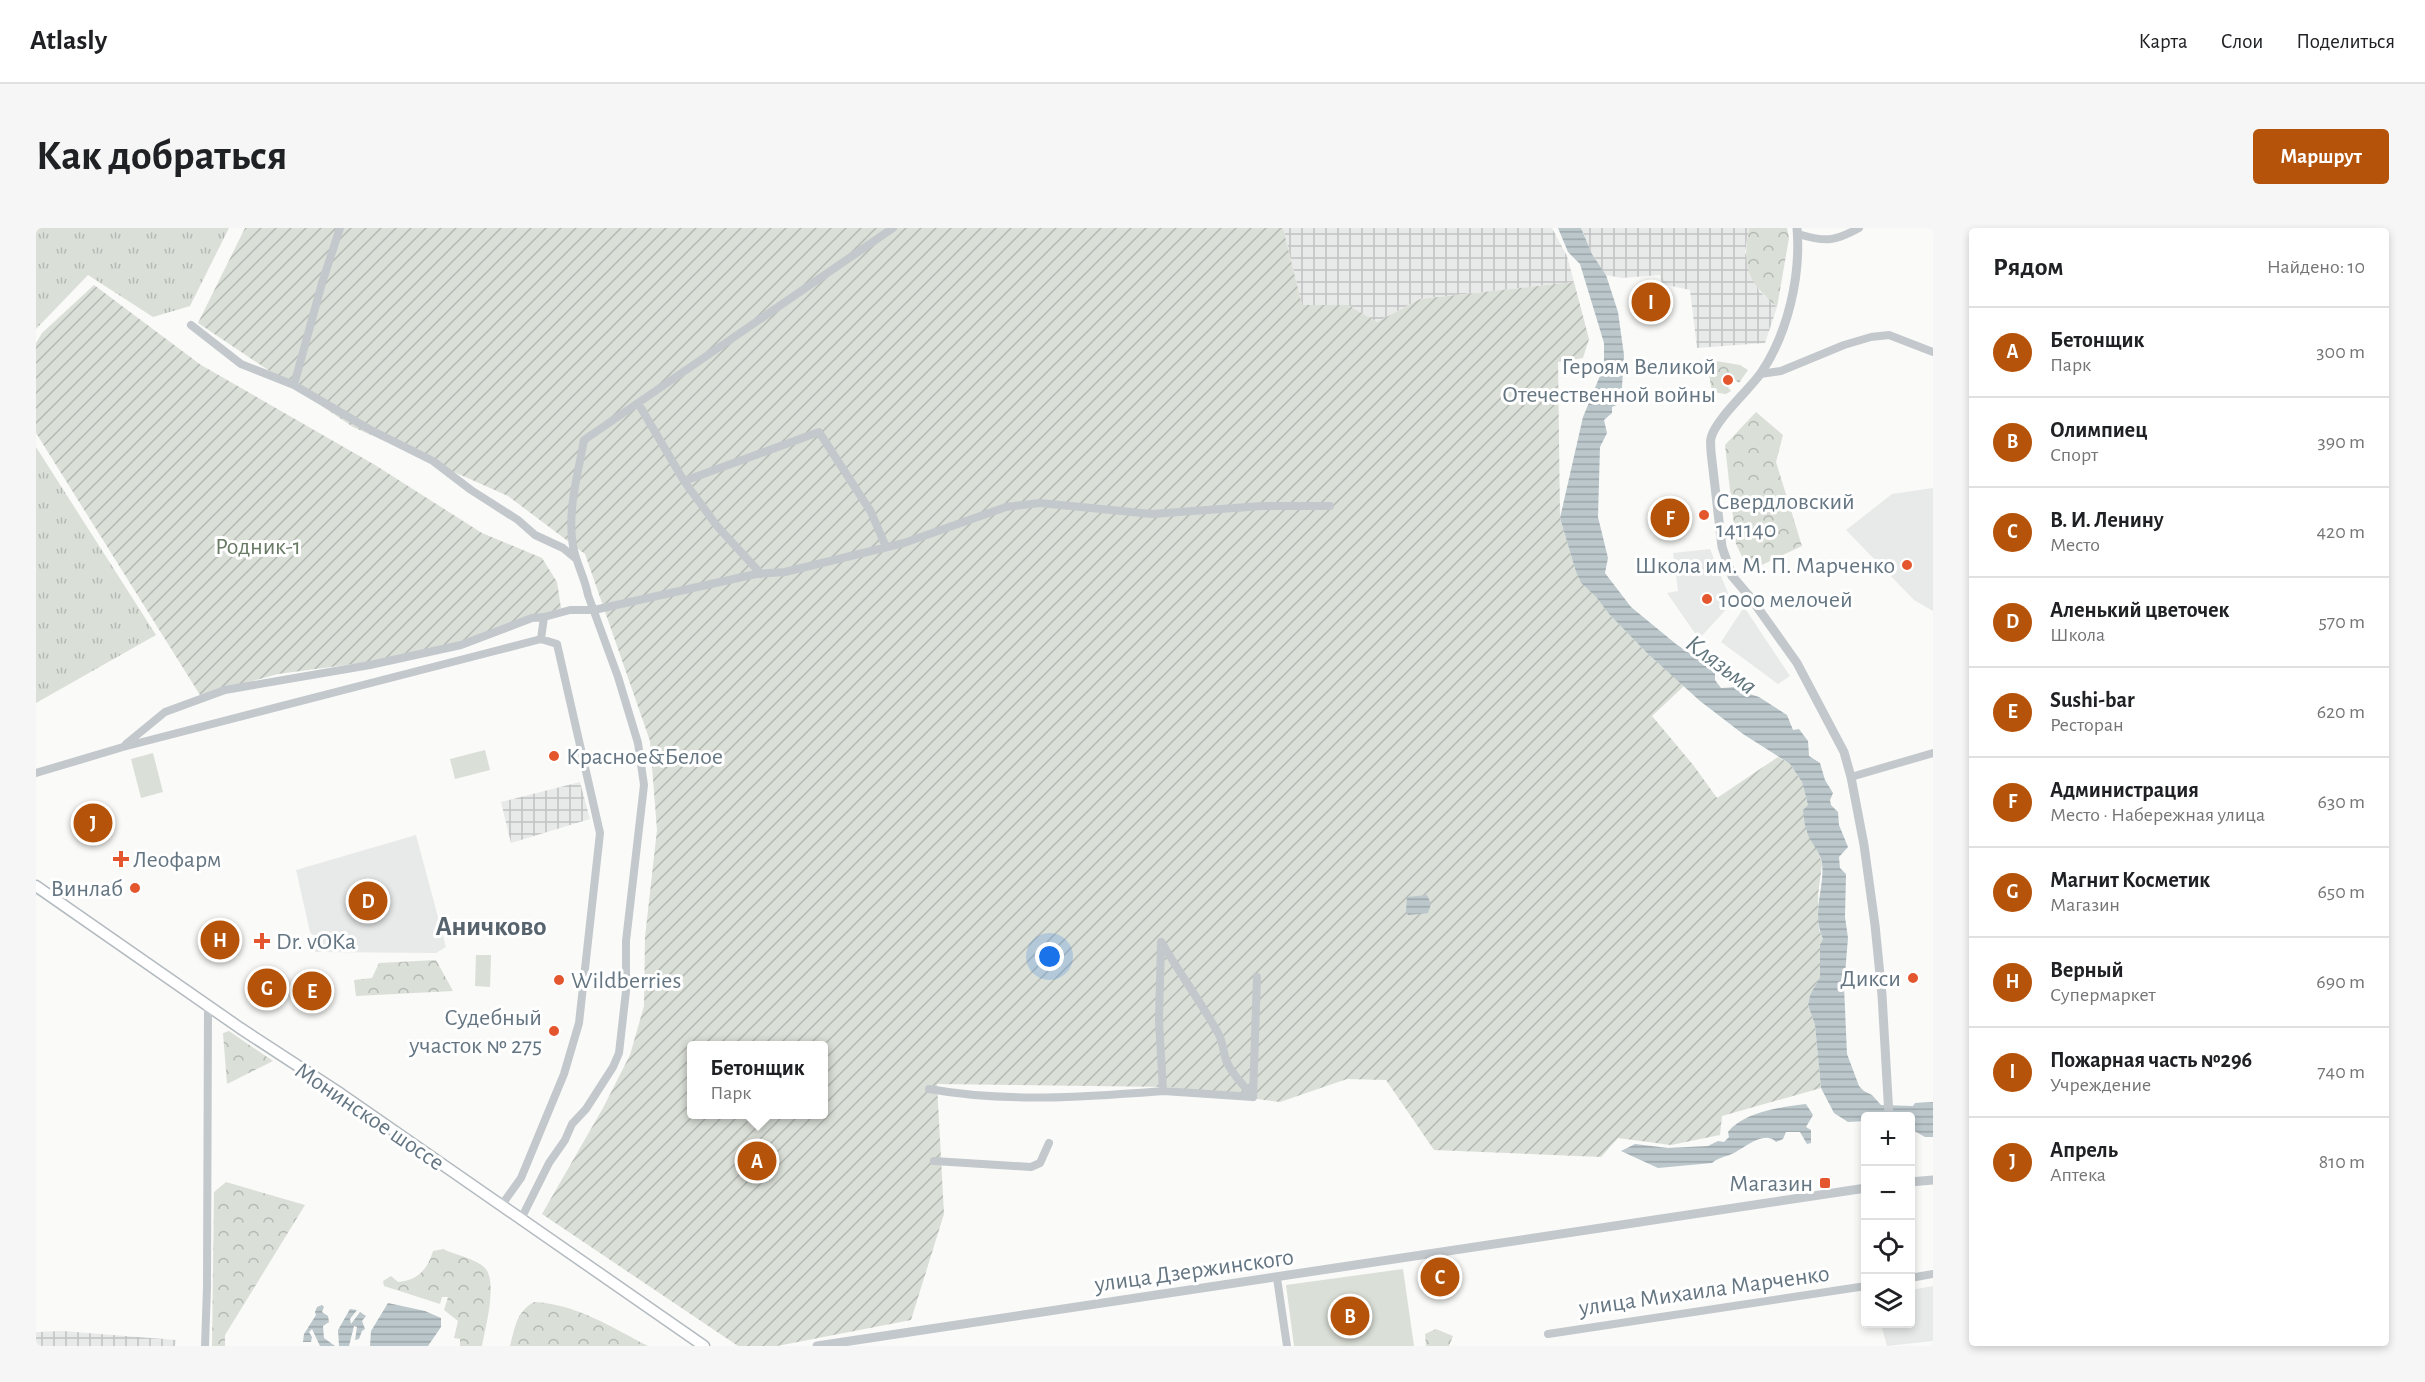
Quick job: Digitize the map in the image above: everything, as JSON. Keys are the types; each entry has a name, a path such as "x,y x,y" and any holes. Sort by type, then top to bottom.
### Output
{"main road":[{"name":"Монинское шоссе","path":"36,886 704,1346"}],"street":[{"path":"294,385 322,283 340,228"},
{"path":"520,1219 572,1124 586,1108 613,1067 619,1053 626,991 626,941 644,785 638,743 618,677 575,558 572,543 573,503 584,440 893,228"},
{"path":"1859,228 1832,241 1814,240 1797,231 1793,283 1786,318 1777,345 1761,374 1728,411 1711,438 1722,547 1732,576 1750,597 1797,663 1844,752 1851,777 1864,845 1875,925 1882,995 1889,1112"},
{"path":"191,325 241,364 294,385 369,429 433,460 471,490 518,520 535,535 563,548 575,558"},
{"path":"1761,374 1781,371 1844,345 1871,337 1890,335 1933,352"},
{"path":"639,403 684,481 717,526 761,574"},
{"path":"684,481 819,432 871,512 886,547"},
{"path":"123,747 165,712 225,690 369,665 461,645 532,618 570,610 594,610 761,574 785,572 886,547 1024,503 1152,514 1262,506 1330,506"},
{"path":"541,639 544,617"},
{"path":"36,773 123,747 541,639 557,644 600,833 579,1023 564,1074 525,1169 501,1206"},
{"path":"1851,777 1933,753"},
{"path":"1163,1091 1159,1020 1161,942 1221,1037 1226,1060 1232,1071 1253,1097"},
{"path":"1253,1097 1257,977"},
{"path":"205,1346 208,1006"},
{"path":"929,1089 970,1096 1063,1099 1163,1091 1253,1097"},
{"path":"934,1161 1030,1167 1040,1163 1049,1143"},
{"path":"1915,1182 1933,1180"},
{"name":"улица Дзержинского","path":"817,1346 1861,1189"},
{"path":"1915,1277 1933,1274"},
{"path":"1277,1278 1287,1346"},
{"name":"улица Михаила Марченко","path":"1548,1334 1861,1287"}],"shaded area":[{"path":"1283,228 1552,228 1567,256 1574,282 1420,299 1377,322 1348,305 1302,305"},
{"path":"1558,228 1581,228 1592,254 1606,275 1618,312 1624,355 1621,403 1612,407 1612,413 1604,420 1607,433 1600,447 1598,517 1608,558 1605,573 1631,607 1676,644 1715,669 1715,680 1721,688 1737,687 1741,691 1759,697 1787,715 1793,730 1799,729 1808,741 1809,756 1820,763 1825,780 1833,793 1830,800 1831,805 1838,812 1839,825 1848,847 1839,857 1840,868 1846,874 1845,917 1848,938 1844,986 1847,1054 1859,1086 1881,1105 1913,1106 1915,1103 1933,1102 1933,1137 1925,1137 1915,1131 1915,1112 1861,1112 1861,1121 1848,1122 1834,1113 1821,1088 1815,1025 1808,1005 1810,995 1820,977 1820,945 1823,939 1818,910 1822,863 1805,827 1803,810 1808,805 1802,782 1790,764 1743,734 1700,701 1646,652 1581,583 1576,572 1560,518 1583,417 1604,366 1604,343 1580,264 1568,252"},
{"path":"1581,228 1749,228 1745,252 1759,291 1777,307 1765,343 1697,348 1690,290 1662,284 1660,275 1622,278 1606,275 1592,254"},
{"name":"Школа им. М. П. Марченко","path":"1933,488 1933,611 1914,600 1846,530 1892,494"},
{"path":"1710,549 1732,603 1699,639 1667,593 1678,591 1673,553"},
{"path":"1744,607 1790,676 1778,684 1721,642"},
{"path":"580,782 590,819 511,843 501,802"},
{"path":"416,835 446,947 436,953 315,952 314,936 310,932 296,870"},
{"path":"1427,895 1431,904 1428,913 1408,915 1406,912 1407,897"},
{"path":"1806,1104 1813,1115 1806,1127 1811,1130 1811,1143 1807,1144 1800,1132 1786,1132 1783,1139 1776,1142 1766,1138 1761,1139 1712,1163 1658,1168 1621,1151 1635,1144 1668,1148 1708,1146 1718,1141 1724,1142 1729,1137 1728,1132 1735,1125 1753,1115"},
{"path":"1933,1286 1933,1341 1887,1346 1882,1328 1915,1328 1915,1289"},
{"path":"388,1303 425,1311 441,1318 441,1327 428,1346 370,1346 371,1331"},
{"path":"322,1305 324,1307 322,1312 328,1316 329,1322 323,1326 324,1338 335,1346 320,1346 312,1329 309,1332 312,1337 311,1342 303,1342 304,1334 316,1315 317,1307"},
{"path":"350,1309 357,1310 350,1319 351,1324 360,1312 366,1316 362,1321 365,1329 359,1339 355,1340 357,1327 354,1326 349,1346 339,1346 338,1330"},
{"path":"63,1331 176,1340 175,1346 36,1346 36,1332"}],"green space":[{"path":"36,228 229,228 190,306 153,317 88,275 36,329"},
{"path":"245,228 1283,228 1302,305 1348,305 1377,322 1420,299 1574,282 1589,339 1583,358 1558,362 1560,518 1576,572 1581,583 1609,614 1684,686 1652,716 1694,766 1717,798 1778,757 1790,764 1802,782 1808,805 1806,831 1818,850 1822,864 1818,895 1819,930 1823,939 1820,977 1810,995 1808,1005 1815,1025 1821,1088 1722,1116 1720,1135 1671,1145 1618,1138 1601,1157 1434,1150 1386,1080 1347,1079 1280,1102 1169,1087 937,1084 944,1214 911,1320 777,1346 738,1346 542,1214 603,1108 630,1055 644,1006 645,937 657,830 650,741 585,554 508,496 353,427 198,323"},
{"path":"1749,228 1787,228 1789,238 1777,307 1759,289 1749,272 1746,253"},
{"name":"Родник-1","path":"94,285 201,365 375,465 482,533 542,558 557,582 561,608 443,652 278,674 200,695 36,433 36,343 42,333"},
{"path":"1716,361 1740,365 1748,370 1739,383 1730,376 1724,382 1731,391 1726,394 1712,392 1709,374"},
{"path":"1756,412 1783,435 1776,462 1802,546 1749,571 1736,544 1725,445"},
{"path":"36,447 156,635 36,703"},
{"path":"485,750 490,770 455,779 450,759"},
{"path":"153,753 163,792 141,798 131,759"},
{"path":"476,955 491,955 490,987 475,986"},
{"path":"436,960 453,991 356,996 354,980 372,978 379,963"},
{"path":"229,1031 273,1061 227,1084 223,1033"},
{"path":"226,1182 305,1205 225,1335 225,1346 212,1346 214,1192"},
{"path":"443,1249 476,1262 485,1268 489,1275 490,1306 482,1346 460,1346 460,1339 454,1338 458,1321 444,1310 448,1297 442,1297 440,1304 384,1286 383,1281 391,1276 398,1282 411,1279 421,1273 433,1251"},
{"path":"1403,1269 1414,1346 1294,1346 1286,1285"},
{"path":"534,1302 579,1312 648,1346 510,1346 520,1316"},
{"path":"1436,1329 1453,1336 1449,1346 1426,1346 1425,1334"}],"place":[{"name":"Пожарная часть №296","path":"1651,302"},
{"name":"Героям Великой Отечественной войны","path":"1728,380"},
{"name":"Свердловский 141140","path":"1704,515"},
{"name":"Администрация","path":"1670,518"},
{"name":"Школа им. М. П. Марченко","path":"1907,565"},
{"name":"1000 мелочей","path":"1707,599"},
{"name":"Красное&Белое","path":"554,756"},
{"name":"Апрель","path":"93,823"},
{"name":"Леофарм","path":"121,859"},
{"name":"Винлаб","path":"135,888"},
{"name":"Аленький цветочек","path":"368,901"},
{"name":"Верный","path":"220,940"},
{"name":"Dr. vOKa","path":"262,941"},
{"name":"Дикси","path":"1913,978"},
{"name":"Wildberries","path":"559,980"},
{"name":"Магнит Косметик","path":"267,988"},
{"name":"Sushi-bar","path":"312,991"},
{"name":"Судебный участок № 275","path":"554,1031"},
{"name":"Бетонщик","path":"757,1161"},
{"name":"Магазин","path":"1825,1183"},
{"name":"В. И. Ленину","path":"1440,1277"},
{"name":"Олимпиец","path":"1350,1316"}],"district":[{"name":"Аничково","path":"491,926"}],"water label":[{"name":"Клязьма","path":"1722,664"}]}
